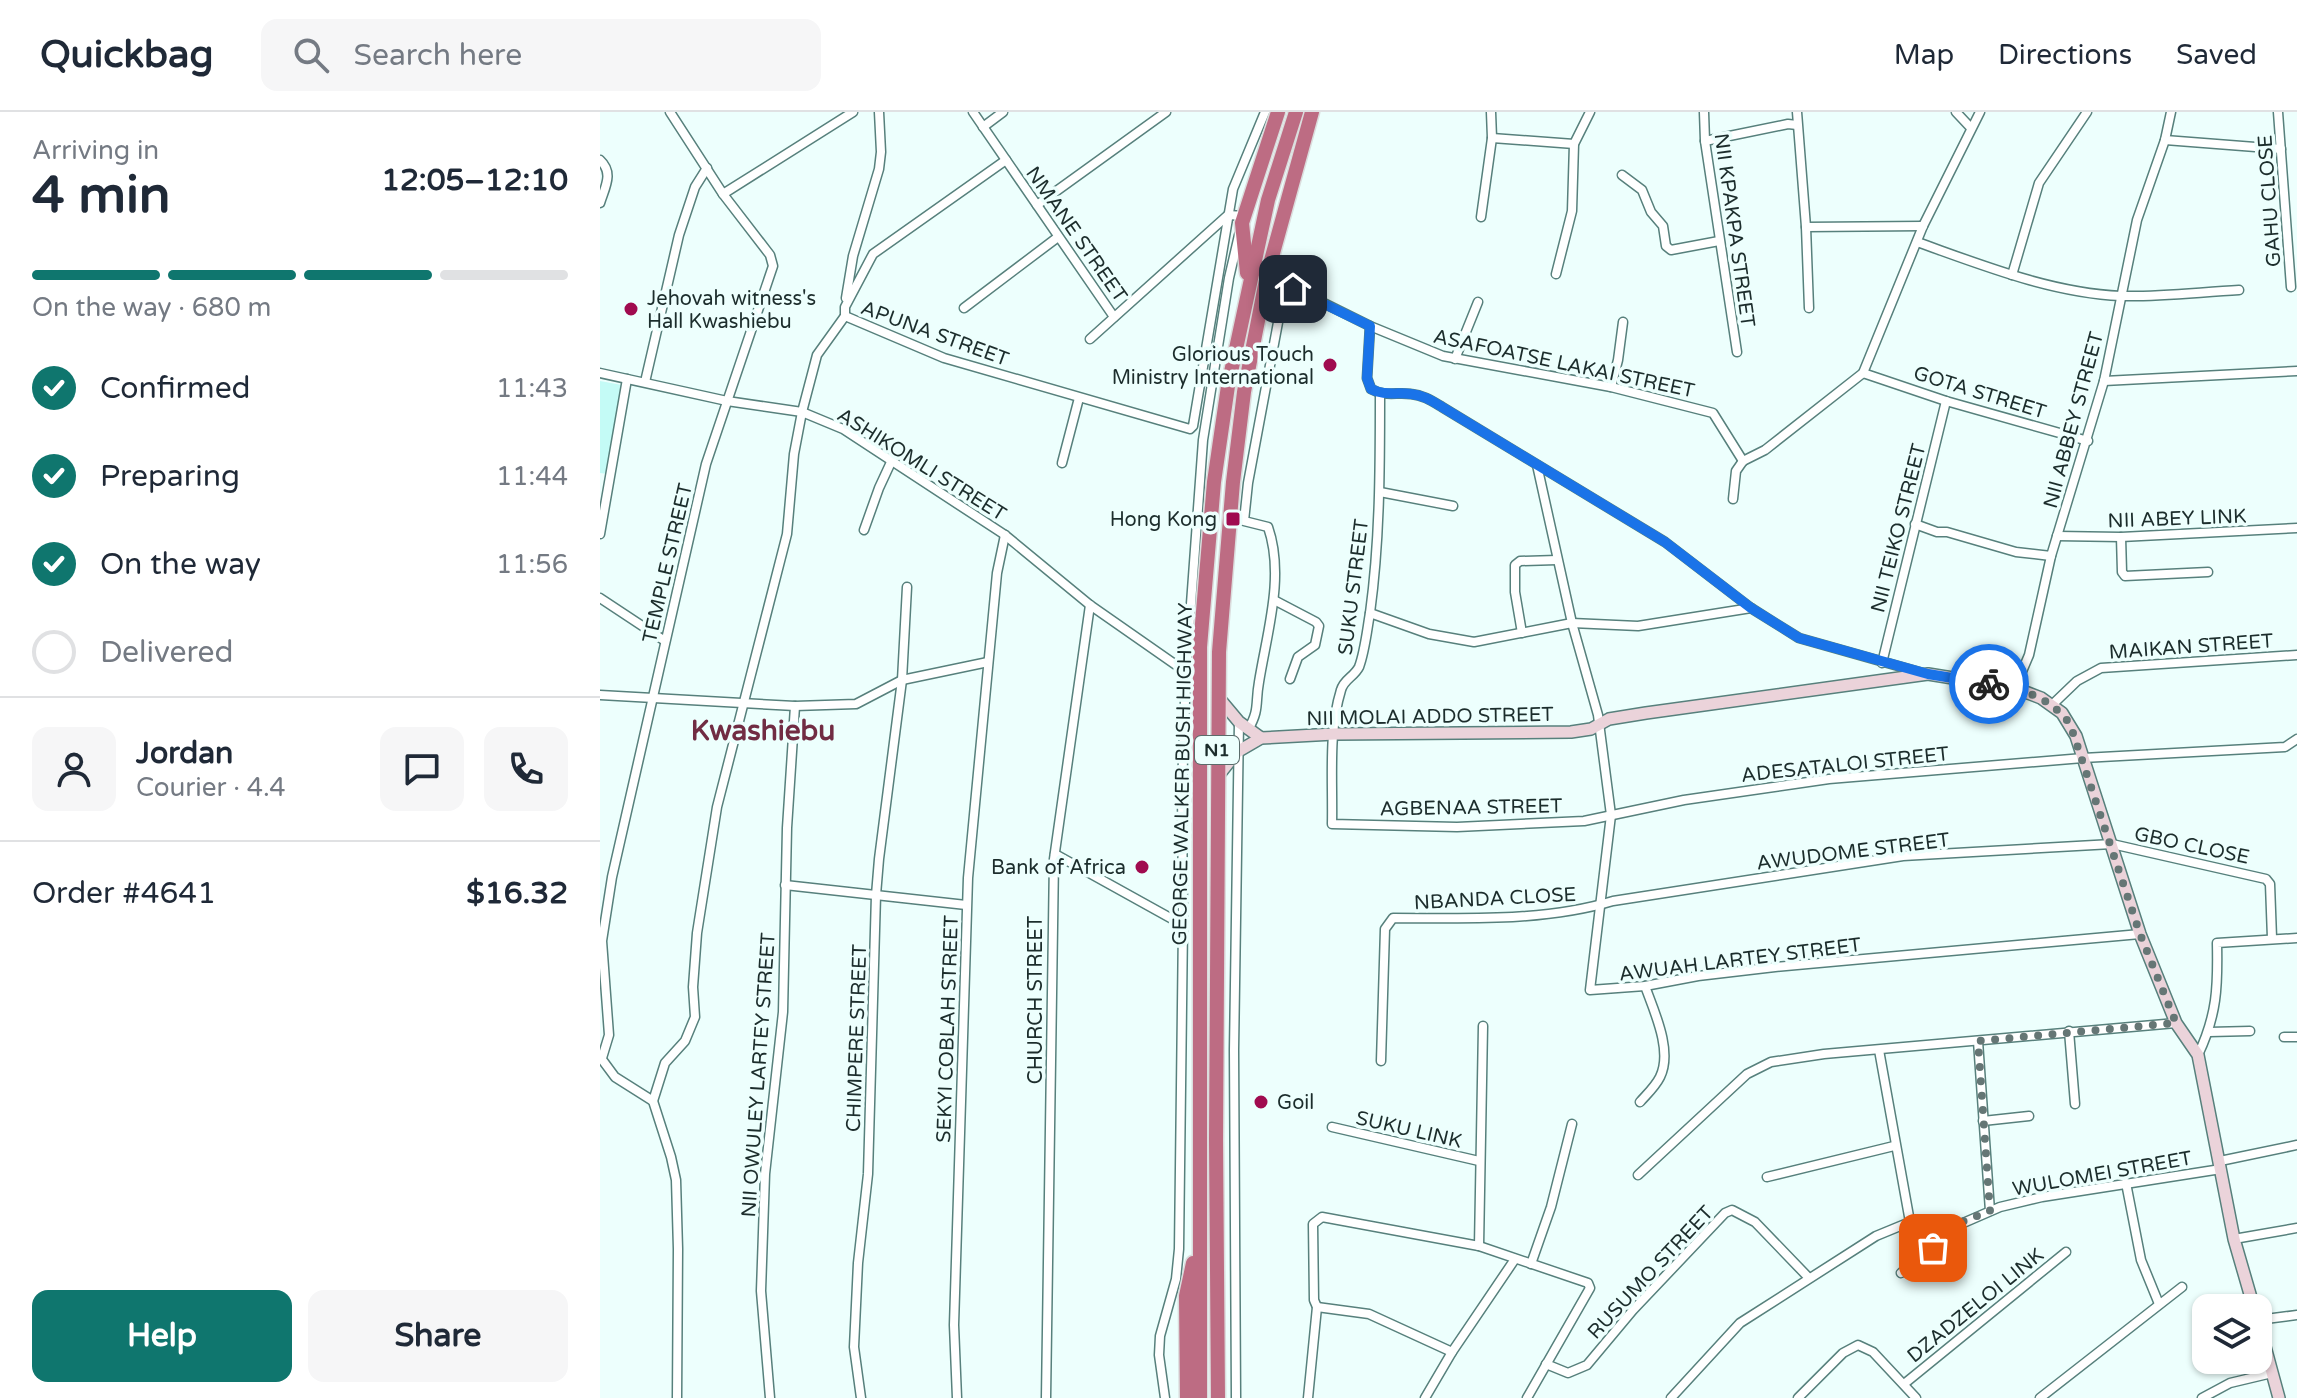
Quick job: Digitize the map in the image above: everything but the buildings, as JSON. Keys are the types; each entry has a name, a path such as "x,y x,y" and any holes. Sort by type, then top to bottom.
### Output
{"highway":[{"path":"1248,285 1243,219 1278,112"},
{"name":"GEORGE WALKER BUSH HIGHWAY","path":"1200,1398 1200,647 1214,482 1228,386 1268,200 1296,112"},
{"name":"GEORGE WALKER BUSH HIGHWAY","path":"1218,1398 1217,695 1233,482 1244,392 1267,275 1312,112"},
{"path":"1187,1398 1186,1296 1199,1232"}],"street":[{"path":"723,194 853,112"},
{"path":"677,1398 676,1180 653,1101 665,1063 685,1041 695,1017 693,987 697,933 717,807 787,534 794,454 802,412 817,355 845,312 853,256 879,169 879,112"},
{"name":"NMANE STREET","path":"973,112 1114,317 1228,215"},
{"path":"983,127 1003,112"},
{"path":"1037,205 1166,112"},
{"path":"1165,1398 1159,1372 1159,1345 1174,1290 1179,1249 1182,788 1186,672 1203,440 1229,278 1243,219 1228,215 1239,171 1265,112"},
{"path":"1481,217 1492,138 1491,112"},
{"path":"1556,274 1572,211 1574,144 1590,112"},
{"name":"NII KPAKPA STREET","path":"1704,112 1705,141 1737,352"},
{"path":"1797,112 1794,124 1806,227 1809,308"},
{"path":"1956,112 1971,128"},
{"path":"1733,499 1736,471 1743,461 1748,461 1787,433 1863,373 1923,226 1980,112"},
{"path":"2012,275 2039,183 2087,112"},
{"name":"NII ABBEY STREET","path":"2015,688 2029,655 2051,556 2088,441 2104,381 2137,220 2165,140 2171,112"},
{"name":"GAHU CLOSE","path":"2278,112 2291,287"},
{"name":"TEMPLE STREET","path":"601,1058 609,1035 602,941 612,877 651,697 706,464 773,266 770,255 723,194 675,113"},
{"path":"1705,141 1794,124"},
{"path":"1492,138 1574,144"},
{"path":"2165,140 2281,149"},
{"path":"600,160 607,166 609,175 600,203"},
{"name":"APUNA STREET","path":"1006,160 873,254 845,312 944,358 1192,428 1228,215"},
{"path":"645,382 679,235 695,187 707,168"},
{"path":"1622,175 1642,190 1651,212 1663,226 1666,246 1671,250 1719,241"},
{"path":"1806,227 1923,226"},
{"path":"964,308 1058,237"},
{"path":"1917,242 2012,275 2121,296 2239,290"},
{"name":"ASAFOATSE LAKAI STREET","path":"1267,275 1427,351 1455,359 1611,387 1713,413 1743,461"},
{"path":"1236,1398 1234,1050 1237,752 1243,726 1257,712 1257,690 1274,600 1276,553 1268,527 1244,521 1248,483 1285,285"},
{"path":"1455,359 1478,302"},
{"path":"1090,339 1114,317"},
{"path":"1611,387 1623,322"},
{"name":"SUKU STREET","path":"1332,824 1334,734 1341,690 1359,665 1370,613 1380,492 1380,394 1371,389 1367,378 1370,326"},
{"path":"2104,381 2297,371"},
{"name":"ASHIKOMLI STREET","path":"600,373 727,401 802,412 843,429 1005,535 1090,605 1186,672"},
{"name":"GOTA STREET","path":"1863,373 1946,401 2088,441"},
{"path":"600,534 627,379"},
{"path":"1380,394 1423,396 1665,542 1751,608 1799,638 1928,674"},
{"path":"1062,463 1079,398"},
{"name":"NII TEIKO STREET","path":"1882,663 1946,401"},
{"path":"864,530 892,460"},
{"name":"AWUAH LARTEY STREET","path":"1537,465 1572,623 1600,726 1611,815 1590,990 1645,986 1744,971 2140,934"},
{"path":"1380,492 1453,506"},
{"path":"1915,524 2002,549 2051,556"},
{"name":"NII ABEY LINK","path":"2057,536 2121,537 2297,528"},
{"name":"SEKYI COBLAH STREET","path":"957,1398 954,1325 966,905 997,573 1005,535"},
{"path":"2121,537 2122,572 2125,576 2208,572"},
{"path":"1522,633 1515,592 1515,565 1520,561 1557,560"},
{"name":"CHIMPERE STREET","path":"861,1398 854,1347 858,1263 868,1174 876,895 902,680 907,587"},
{"path":"600,598 665,641"},
{"path":"1274,600 1319,626 1315,645 1298,657 1290,679"},
{"name":"CHURCH STREET","path":"1046,1398 1055,854 1090,605"},
{"path":"1370,613 1429,634 1474,642 1572,623 1638,626 1751,608"},
{"name":"MAIKAN STREET","path":"2053,704 2077,681 2101,668 2297,655"},
{"path":"600,695 795,706 856,704 902,680 988,662"},
{"name":"NII MOLAI ADDO STREET","path":"1218,776 1237,752 1261,738 1334,734 1571,732 1600,726 1609,719 1928,674 2015,688 2053,704"},
{"path":"1217,695 1243,726 1261,738"},
{"path":"2053,704 2070,724 2140,934 2176,1023 2198,1055 2234,1239 2250,1294"},
{"name":"NII OWULEY LARTEY STREET","path":"770,1398 761,1291 765,1174 783,1012 785,885 795,706"},
{"name":"ADESATALOI STREET","path":"1611,815 1684,800 1829,779 2083,758 2285,747 2297,739"},
{"name":"AGBENAA STREET","path":"1332,824 1457,827 1584,821 1611,815"},
{"name":"GBO CLOSE","path":"2112,844 2266,879 2270,884 2272,938"},
{"name":"AWUDOME STREET","path":"1600,905 1903,856 2112,844"},
{"path":"1055,854 1183,925"},
{"path":"785,885 966,905"},
{"name":"NBANDA CLOSE","path":"1381,1061 1385,929 1393,918 1491,917 1574,911 1600,905"},
{"path":"2198,1055 2209,1032 2217,996 2217,943 2297,938"},
{"path":"1640,1102 1654,1087 1663,1068 1657,1018 1645,986"},
{"path":"1638,1175 1740,1079 1771,1062 1824,1054 2176,1023"},
{"path":"1479,1246 1483,1026"},
{"path":"2069,1031 2075,1104"},
{"path":"2209,1032 2250,1031"},
{"path":"2284,1037 2297,1037"},
{"path":"1978,1041 1990,1211"},
{"path":"1879,1050 1910,1222"},
{"path":"601,1058 615,1077 653,1101"},
{"path":"1983,1121 2029,1116"},
{"path":"1531,1264 1551,1207 1572,1124"},
{"name":"SUKU LINK","path":"1332,1127 1479,1161"},
{"name":"WULOMEI STREET","path":"1944,1229 1990,1211 2042,1197 2220,1165 2297,1145"},
{"path":"1767,1177 1894,1146"},
{"path":"2126,1183 2141,1260 2159,1304"},
{"name":"RUSUMO STREET","path":"1546,1364 1568,1373 1587,1365 1633,1310 1722,1216 1732,1210 1755,1222 1808,1277"},
{"path":"1308,1398 1317,1307 1314,1300 1313,1224 1318,1218 1479,1246 1590,1285 1527,1398"},
{"path":"1673,1398 1740,1323 1808,1277 1876,1236 1910,1222 1944,1229 1933,1248 1901,1273"},
{"path":"2234,1239 2297,1228"},
{"name":"DZADZELOI LINK","path":"1904,1384 2066,1252"},
{"path":"1425,1398 1515,1259"},
{"path":"2040,1398 2182,1287"},
{"path":"1317,1307 1369,1314 1452,1352"},
{"path":"2272,1319 2297,1315"},
{"path":"1798,1398 1843,1353 1858,1345 1868,1348 1916,1398"},
{"path":"2272,1373 2279,1398"},
{"path":"2202,1398 2230,1383 2268,1374"}],"shaded area":[{"path":"600,381 622,385 608,474 600,473"}],"way so far":[{"path":"1933,1248 1944,1229 1990,1211 1978,1041 2176,1023 2140,934 2070,724 2053,704 2041,698 2015,688 1989,684"}],"place":[{"name":"Jehovah witness's Hall Kwashiebu","path":"631,309"},
{"name":"Glorious Touch Ministry International","path":"1330,365"},
{"name":"Hong Kong","path":"1233,519"},
{"name":"Bank of Africa","path":"1142,867"},
{"name":"Goil","path":"1261,1102"}],"district":[{"name":"Kwashiebu","path":"763,730"}],"route":[{"path":"1293,289 1370,326 1367,378 1371,389 1380,394 1423,396 1442,407 1665,542 1751,608 1799,638 1882,663 1989,684"}]}
